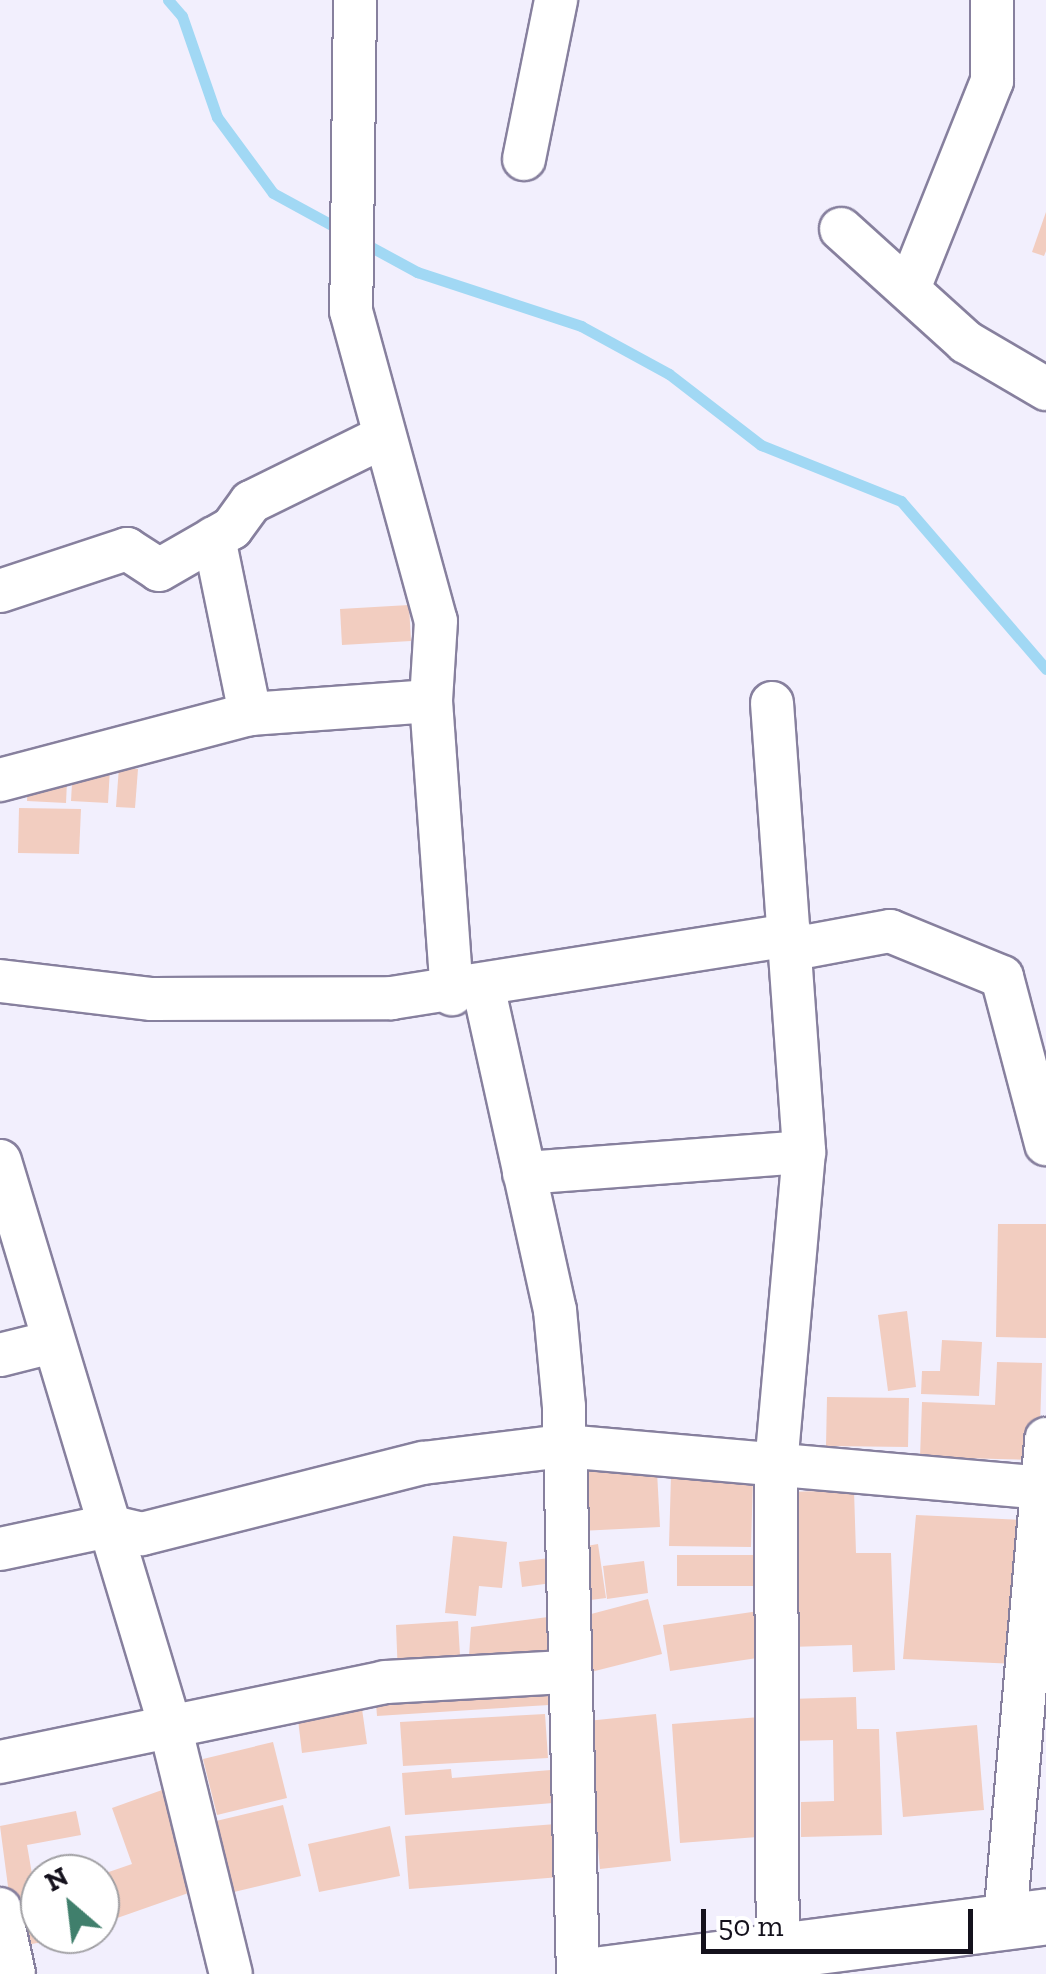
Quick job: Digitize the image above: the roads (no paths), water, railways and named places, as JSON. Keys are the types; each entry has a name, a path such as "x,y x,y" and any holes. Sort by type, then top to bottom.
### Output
{"highway":[{"path":"602,1974 778,1946 1025,1918"}],"street":[{"path":"355,0 351,311 436,621 431,701 468,992 524,1173 554,1310 564,1446 566,1672 578,1974"},
{"path":"524,159 556,0"},
{"path":"910,286 992,82 992,0"},
{"path":"841,229 910,286 966,342 1046,389"},
{"path":"0,590 127,548 159,570 214,538 251,502 383,437"},
{"path":"214,538 250,714"},
{"path":"0,780 250,714 431,701"},
{"path":"772,703 804,1152 776,1468 778,1946"},
{"path":"0,982 152,999 468,992 792,942 890,932 1002,977 1046,1144"},
{"path":"524,1173 804,1152"},
{"path":"0,1161 170,1726 231,1974"},
{"path":"0,1355 52,1342"},
{"path":"1025,1918 1046,1439"},
{"path":"0,1549 108,1526 142,1534 423,1462 564,1446 670,1448 776,1468 1041,1488"},
{"path":"0,1762 385,1682 566,1672"},
{"path":"0,1909 14,1974"}],"waterway":[{"path":"168,0 182,16 217,117 273,193 341,230"},
{"path":"362,242 417,272 581,326 669,374 761,445 901,501 1046,669"}]}
